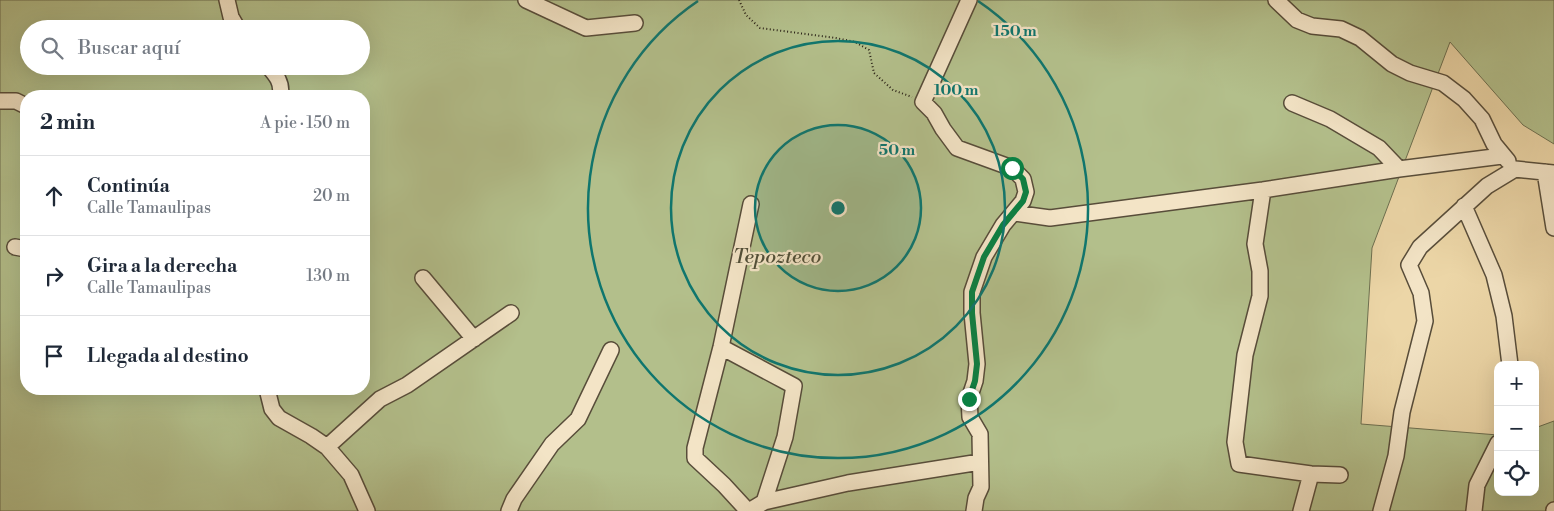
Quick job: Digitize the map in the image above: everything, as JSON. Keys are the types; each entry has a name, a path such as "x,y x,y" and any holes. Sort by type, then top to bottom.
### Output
{"street":[{"path":"227,0 233,20"},
{"path":"526,0 586,28 635,23"},
{"path":"969,0 923,102 934,113 957,148 1012,168 1023,179 1026,192 1023,201 1003,225 984,257 972,292 977,364 975,381 969,399 970,417 980,434 981,487 976,498 974,511"},
{"path":"1276,0 1297,20 1312,26 1341,29 1360,38 1392,64 1410,73 1443,84 1464,99 1482,119 1502,156 1516,169"},
{"path":"276,75 281,90"},
{"path":"0,101 16,101 20,103"},
{"path":"1292,103 1330,119 1379,148 1399,169"},
{"path":"1014,213 1050,218 1502,156"},
{"path":"1381,511 1396,456 1402,412 1425,321 1422,293 1408,265 1420,247 1464,206 1487,186 1516,169 1550,172 1554,228"},
{"path":"1263,190 1255,244 1260,271 1260,296 1245,355 1235,442 1238,464 1311,474 1340,475"},
{"path":"751,204 721,347 695,448 695,458 748,511 764,502 848,483 980,462"},
{"path":"1464,206 1494,275 1504,316 1510,361"},
{"path":"423,278 474,339"},
{"path":"328,447 380,398 407,385 511,313"},
{"path":"721,347 794,386 785,437 764,502"},
{"path":"509,511 514,499 552,444 578,420 611,350"},
{"path":"268,395 272,409 280,418 328,447 351,475 367,511"},
{"path":"1474,511 1477,486 1494,451"},
{"path":"1300,511 1311,474"}],"path":[{"path":"739,0 746,16 760,28 855,42 869,50 874,72 893,90 923,102"}],"green space":[{"name":"Tepozteco","path":"0,0 1554,0 1554,144 1523,125 1450,42 1372,248 1361,424 1494,435 1494,496 1539,496 1539,427 1554,421 1554,511 0,511"}],"route":[{"path":"969,399 975,381 977,364 972,292 984,257 1003,225 1023,201 1026,192 1023,179 1012,168"}]}
